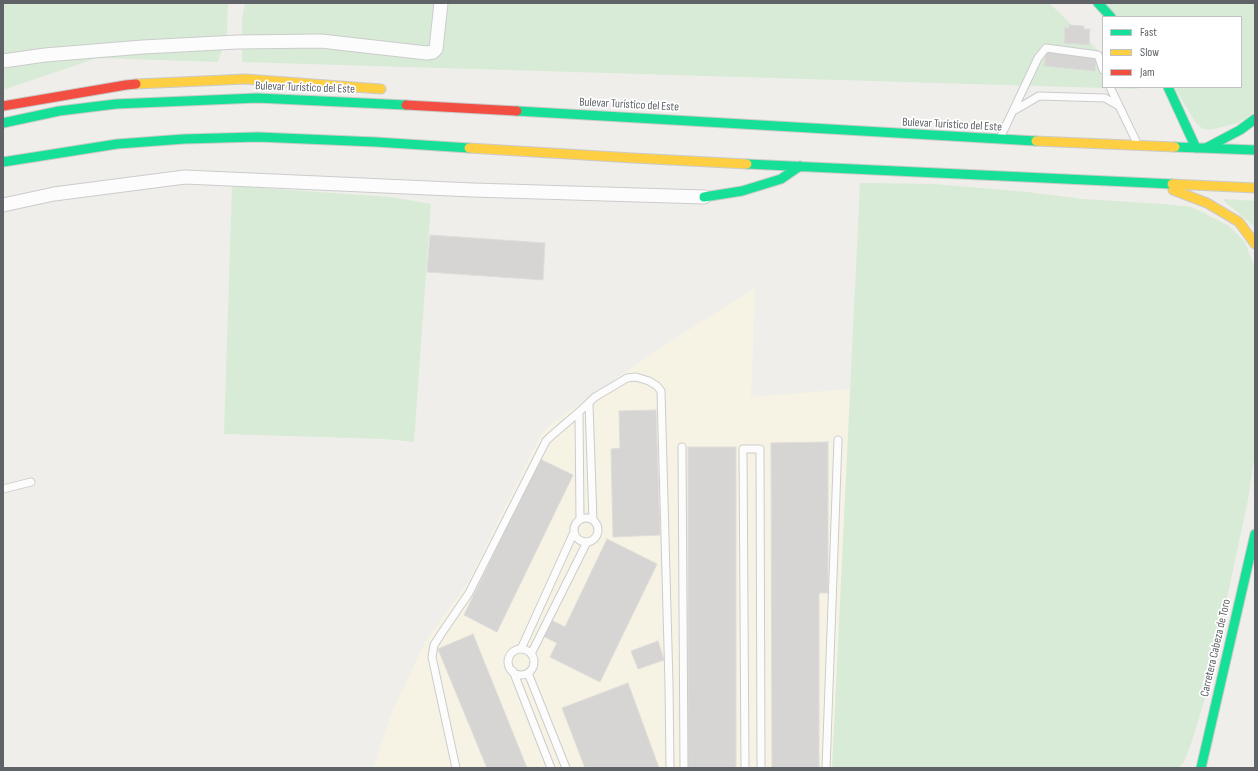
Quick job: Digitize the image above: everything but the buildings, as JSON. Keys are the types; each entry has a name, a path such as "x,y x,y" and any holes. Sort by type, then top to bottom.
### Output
{"main road":[{"path":"1098,3 1110,16"},
{"path":"3,106 126,85 246,79 377,88 429,106"},
{"path":"1169,88 1201,148 1240,130 1255,119"},
{"name":"Bulevar Turístico del Este","path":"3,123 59,112 116,104 258,98 381,103 1000,140 1255,150"},
{"path":"3,162 117,144 184,139 258,137 376,142 634,158 1255,188"},
{"path":"704,197 742,191 775,181 781,179 800,166"},
{"path":"1155,183 1207,203 1239,222 1255,244"},
{"name":"Carretera Cabeza de Toro","path":"1201,768 1255,534"}],"street":[{"path":"3,61 45,55 143,47 237,42 321,41 427,53 436,50 441,3"},
{"path":"3,205 54,194 185,177 473,190 704,197"}],"lane":[{"path":"1000,140 1038,58 1046,48 1098,55 1102,67"},
{"path":"1110,88 1137,145"},
{"path":"1015,110 1038,96 1106,98 1119,106"},
{"path":"456,768 432,657 434,645 469,593 546,441 595,398 627,378 636,377 649,381 657,386 661,391 670,768"},
{"path":"589,404 593,520"},
{"path":"579,412 580,520"},
{"path":"826,768 838,440"},
{"path":"682,447 684,768"},
{"path":"746,768 743,449 760,449 761,768"},
{"path":"3,489 31,482"},
{"path":"551,768 513,671 510,668 509,660 513,653 520,649 574,532 575,525 580,520 587,518 593,520 598,526 598,534 594,539 587,542 579,540 574,532"},
{"path":"531,654 587,542"},
{"path":"513,671 520,675 528,673 533,668 534,660 531,654 520,649"},
{"path":"528,673 566,768"}],"shaded area":[{"path":"755,288 751,397 851,389 832,768 374,768 391,714 425,642 467,584 540,436 552,423 665,345"}],"green space":[{"path":"3,3 228,3 227,35 218,62 97,58 3,90"},
{"path":"245,3 1049,3 1102,54 1102,88 242,62 242,20"},
{"path":"1104,3 1255,3 1255,112 1238,123 1210,130 1203,129 1196,123 1175,88 1242,88 1242,16 1116,16"},
{"path":"1105,88 1137,88 1138,89"},
{"path":"860,183 935,184 1027,192 1083,199 1192,207 1229,226 1245,242 1255,269 1255,451 1248,500 1207,691 1192,741 1184,762 1179,768 832,768"},
{"path":"232,186 391,197 431,204 414,442 385,439 224,434"},
{"path":"1224,199 1255,201 1255,227 1224,201"}],"traffic: fast":[{"path":"1098,3 1110,16"},
{"path":"1168,88 1196,148"},
{"path":"3,123 59,111 116,104 257,98 406,105"},
{"path":"517,111 1036,141"},
{"path":"1206,148 1240,130 1255,119"},
{"path":"3,162 117,144 184,139 258,137 469,148"},
{"path":"1175,147 1255,150"},
{"path":"747,164 1172,184"},
{"path":"704,197 742,191 781,179 800,166"},
{"path":"1201,768 1255,534"}],"traffic: slow":[{"path":"136,84 246,79 381,89"},
{"path":"1036,141 1175,147"},
{"path":"469,148 747,164"},
{"path":"1172,184 1255,188"},
{"path":"1173,190 1207,203 1239,222 1255,244"}],"traffic: jam":[{"path":"3,106 136,84"},
{"path":"406,105 517,111"}]}
